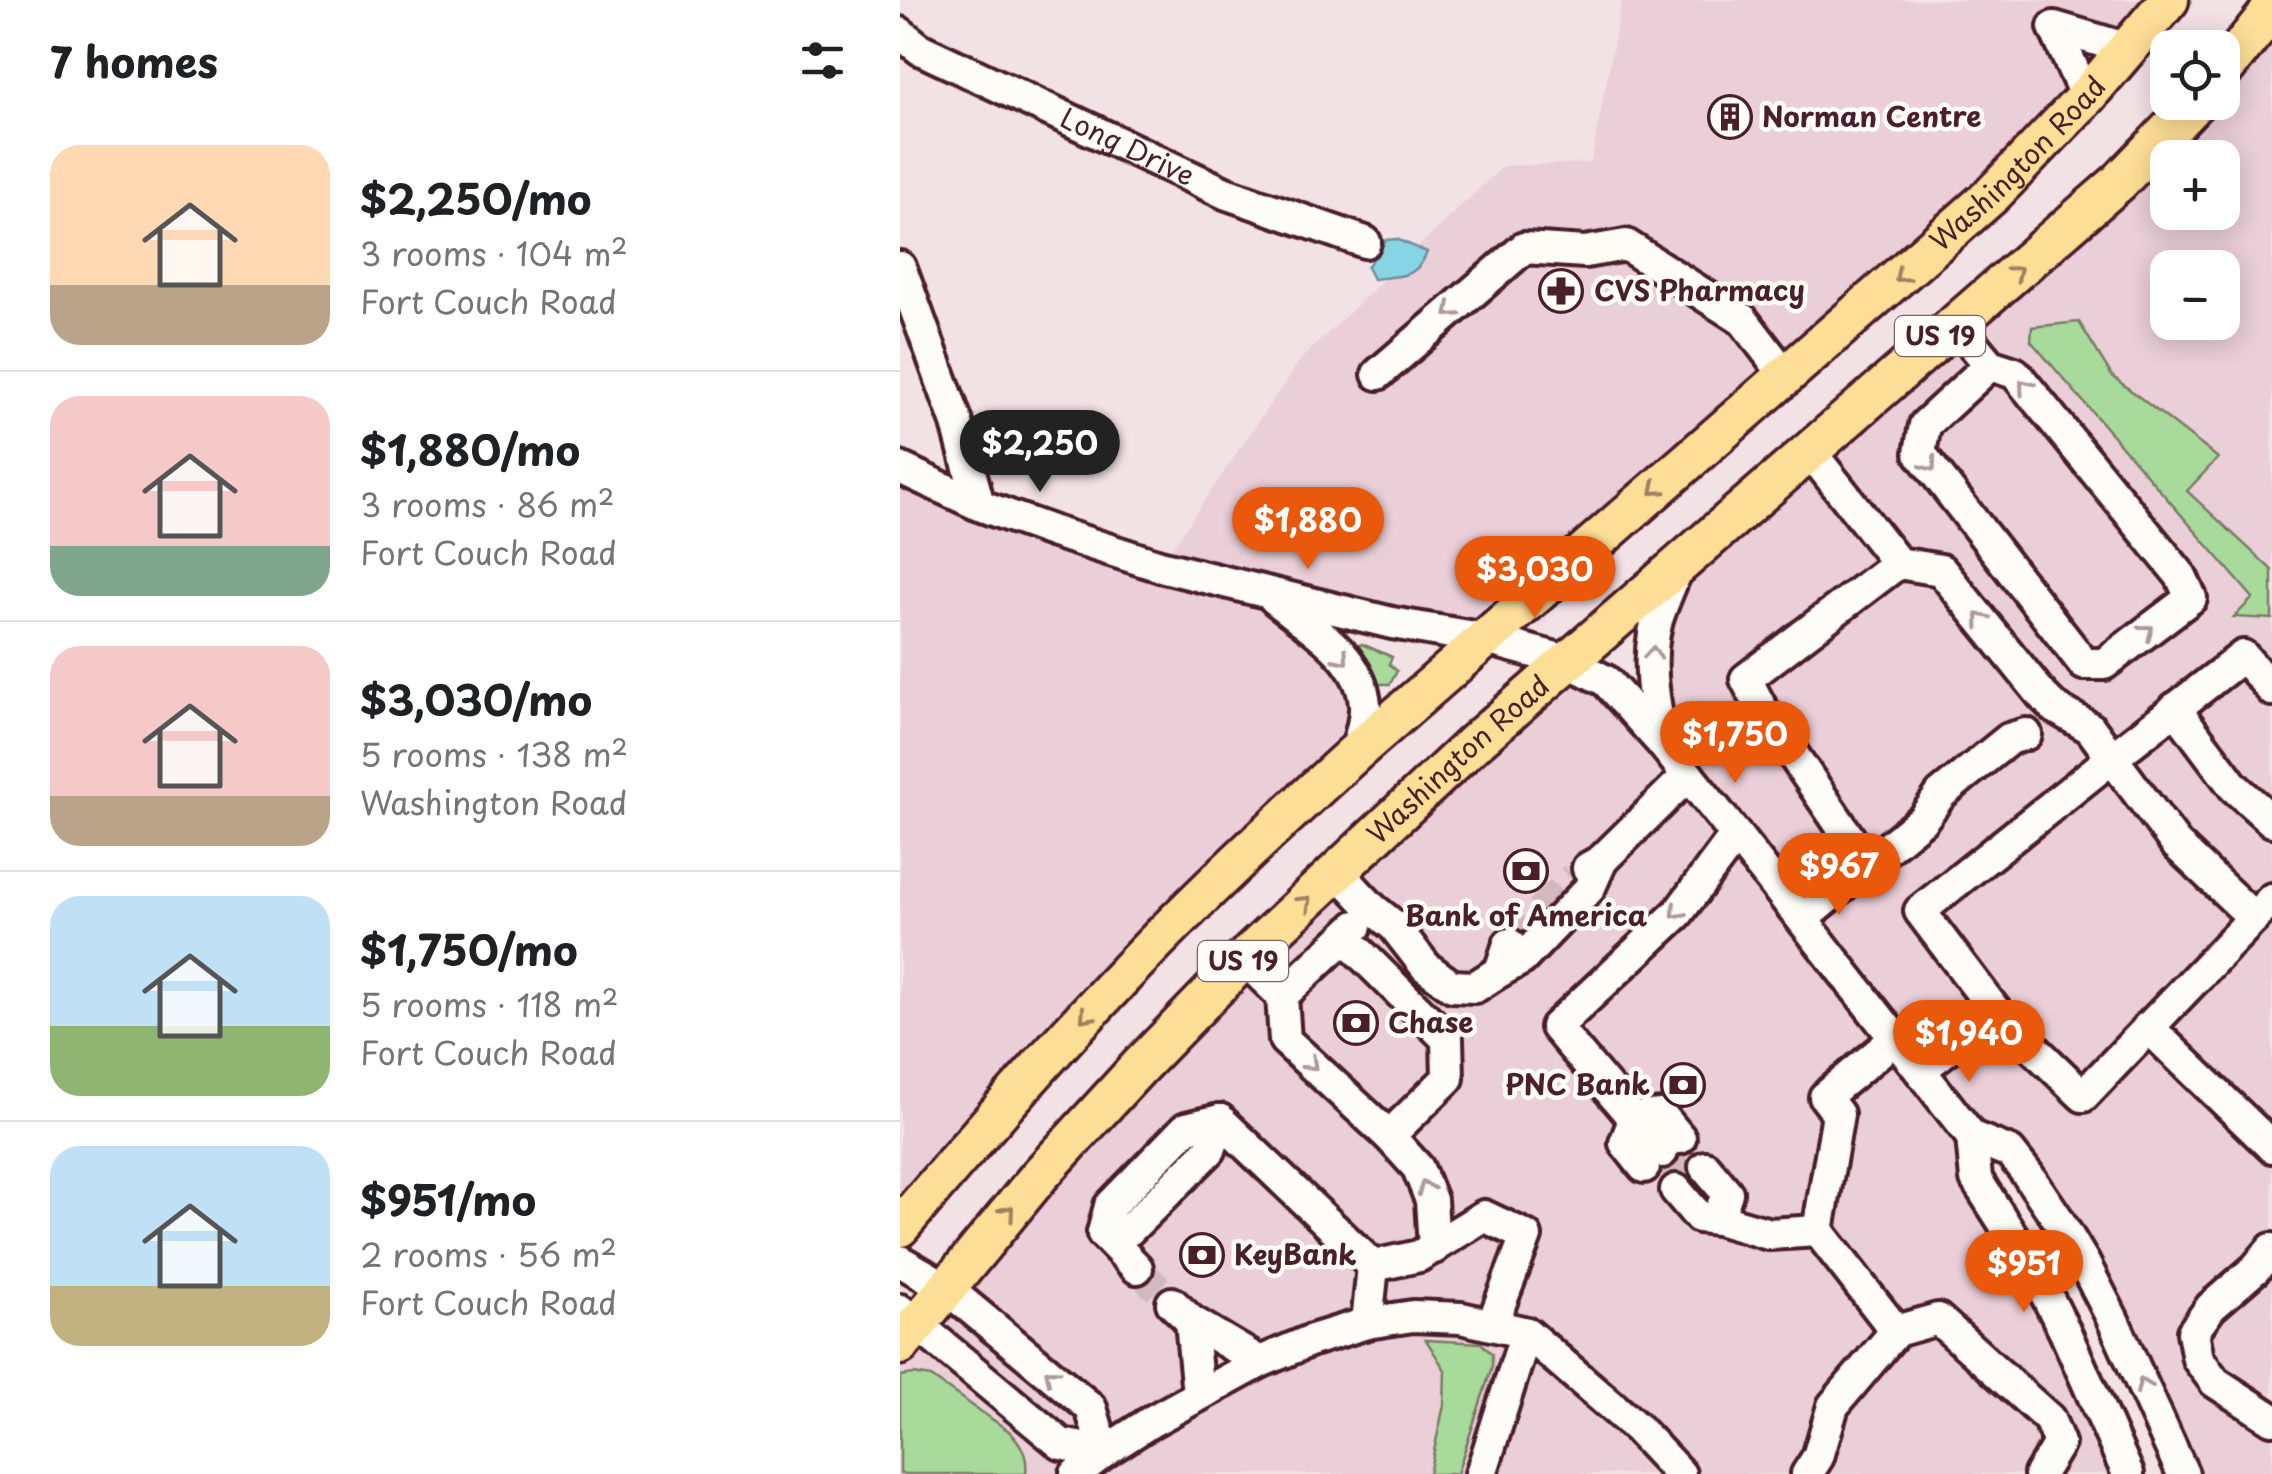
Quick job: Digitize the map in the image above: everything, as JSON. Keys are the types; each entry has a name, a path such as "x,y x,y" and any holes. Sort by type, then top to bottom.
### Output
{"main road":[{"name":"Washington Road","path":"900,1227 1050,1054 1152,945 1264,836 1994,194 2086,97 2169,0"},
{"path":"2240,49 2272,9"},
{"name":"Washington Road","path":"905,1326 945,1287 1040,1174 1244,959 1473,744 2019,271 2119,182 2179,120"}],"street":[{"path":"2086,97 2054,27 2128,49"},
{"name":"Long Drive","path":"900,33 920,50 1224,193 1365,242"},
{"path":"1378,374 1524,248 1585,252 1626,244 1743,320 1785,375"},
{"path":"900,267 956,423 979,504"},
{"path":"1802,920 1923,819 1941,794 2008,739 2026,734 2048,701 2084,664 2104,664 2191,598 2181,576 2015,374 1990,365 1955,323"},
{"path":"1990,365 1926,426 1920,453 2084,664"},
{"path":"1809,450 1898,563 1941,570 2048,701 2090,728 2112,758 2177,845 2263,908 2083,1096 1996,1012 1920,911 2112,758 2175,708 2243,656 2272,690"},
{"path":"900,468 979,504 1160,566 1392,624 1486,639 1568,661 1606,682 1688,775 1972,1137 2010,1152 2028,1175 2084,1262 2183,1474"},
{"path":"1868,866 1746,679 1898,563"},
{"path":"1662,743 1652,684 1652,653 1656,624 1678,566"},
{"path":"1269,594 1345,657 1359,681 1365,703 1356,752"},
{"path":"2175,708 2234,787 2272,822"},
{"path":"1574,876 1612,850 1688,775"},
{"path":"1662,1152 1632,1137 1635,1118 1556,1027 1678,913 1736,835"},
{"path":"1337,871 1426,966 1452,986 1475,987 1504,958 1522,959 1589,889 1612,850"},
{"path":"1282,996 1345,938 1384,917"},
{"path":"1345,938 1447,1040 1448,1078 1389,1136"},
{"path":"1244,959 1282,996 1285,1040 1418,1168 1432,1200 1434,1248"},
{"path":"1920,1070 1996,1012"},
{"path":"2148,1027 2272,1147"},
{"path":"1895,1038 1824,1098 1838,1114 1818,1231 1896,1331"},
{"path":"1137,1268 1103,1234 1220,1120 1373,1266"},
{"path":"1972,1137 1976,1179 2035,1272 2066,1332 2128,1474"},
{"path":"900,1191 949,1168"},
{"path":"1718,1219 1727,1193 1686,1182 1690,1224 1718,1219 1769,1234 1818,1231"},
{"path":"1373,1266 1419,1256 1484,1216 1526,1236 1492,1325"},
{"path":"2272,1249 2256,1269 2211,1307 2193,1332 2198,1359 2216,1382 2272,1419"},
{"path":"900,1260 945,1287 1091,1408 1104,1452"},
{"path":"1367,1323 1373,1266"},
{"path":"1198,1394 1182,1312 1260,1362"},
{"path":"1076,1474 1104,1452 1198,1394 1260,1362 1367,1323 1413,1316 1461,1318 1526,1333 1638,1428 1680,1474"},
{"path":"1821,1468 1833,1406 1896,1331 1938,1319 2050,1420 2059,1444 2040,1474"},
{"path":"905,1326 1061,1444 1104,1452"},
{"path":"1481,1474 1526,1333"}],"shaded area":[{"path":"1622,0 2169,0 2128,49 1486,639 1272,594 1345,657 1363,725 900,1227 900,468 1160,566 1301,359 1503,166 1591,163"},
{"path":"2272,9 2272,1474 2183,1474 2057,1218 1973,1137 2128,1474 900,1474 900,1345 1040,1174 1567,661 1660,741 1664,601 2150,146 2150,230 2240,230 2240,140 2156,140 2178,120 2240,120 2240,50"}],"green space":[{"path":"2079,322 2112,376 2218,458 2187,491 2272,570 2272,619 2234,617 2253,598 2031,341 2032,327"},
{"path":"1362,644 1392,657 1389,664 1397,671 1390,684 1378,684 1360,648"},
{"path":"1426,1340 1481,1343 1492,1354 1492,1367 1457,1474 1429,1474 1444,1405 1445,1370"},
{"path":"900,1376 931,1377 1009,1431 1023,1451 1026,1474 900,1474"}],"water":[{"path":"1396,239 1427,252 1423,261 1412,272 1373,279 1367,267 1386,240"}],"tunnel":[{"path":"1509,944 1574,876"},
{"path":"1662,1152 1687,1182"},
{"path":"1137,1268 1172,1303"}],"place":[{"name":"Norman Centre","path":"1730,117"},
{"name":"CVS Pharmacy","path":"1561,291"},
{"name":"Bank of America","path":"1526,871"},
{"name":"Chase","path":"1356,1023"},
{"name":"PNC Bank","path":"1683,1085"},
{"name":"KeyBank","path":"1202,1255"}]}
